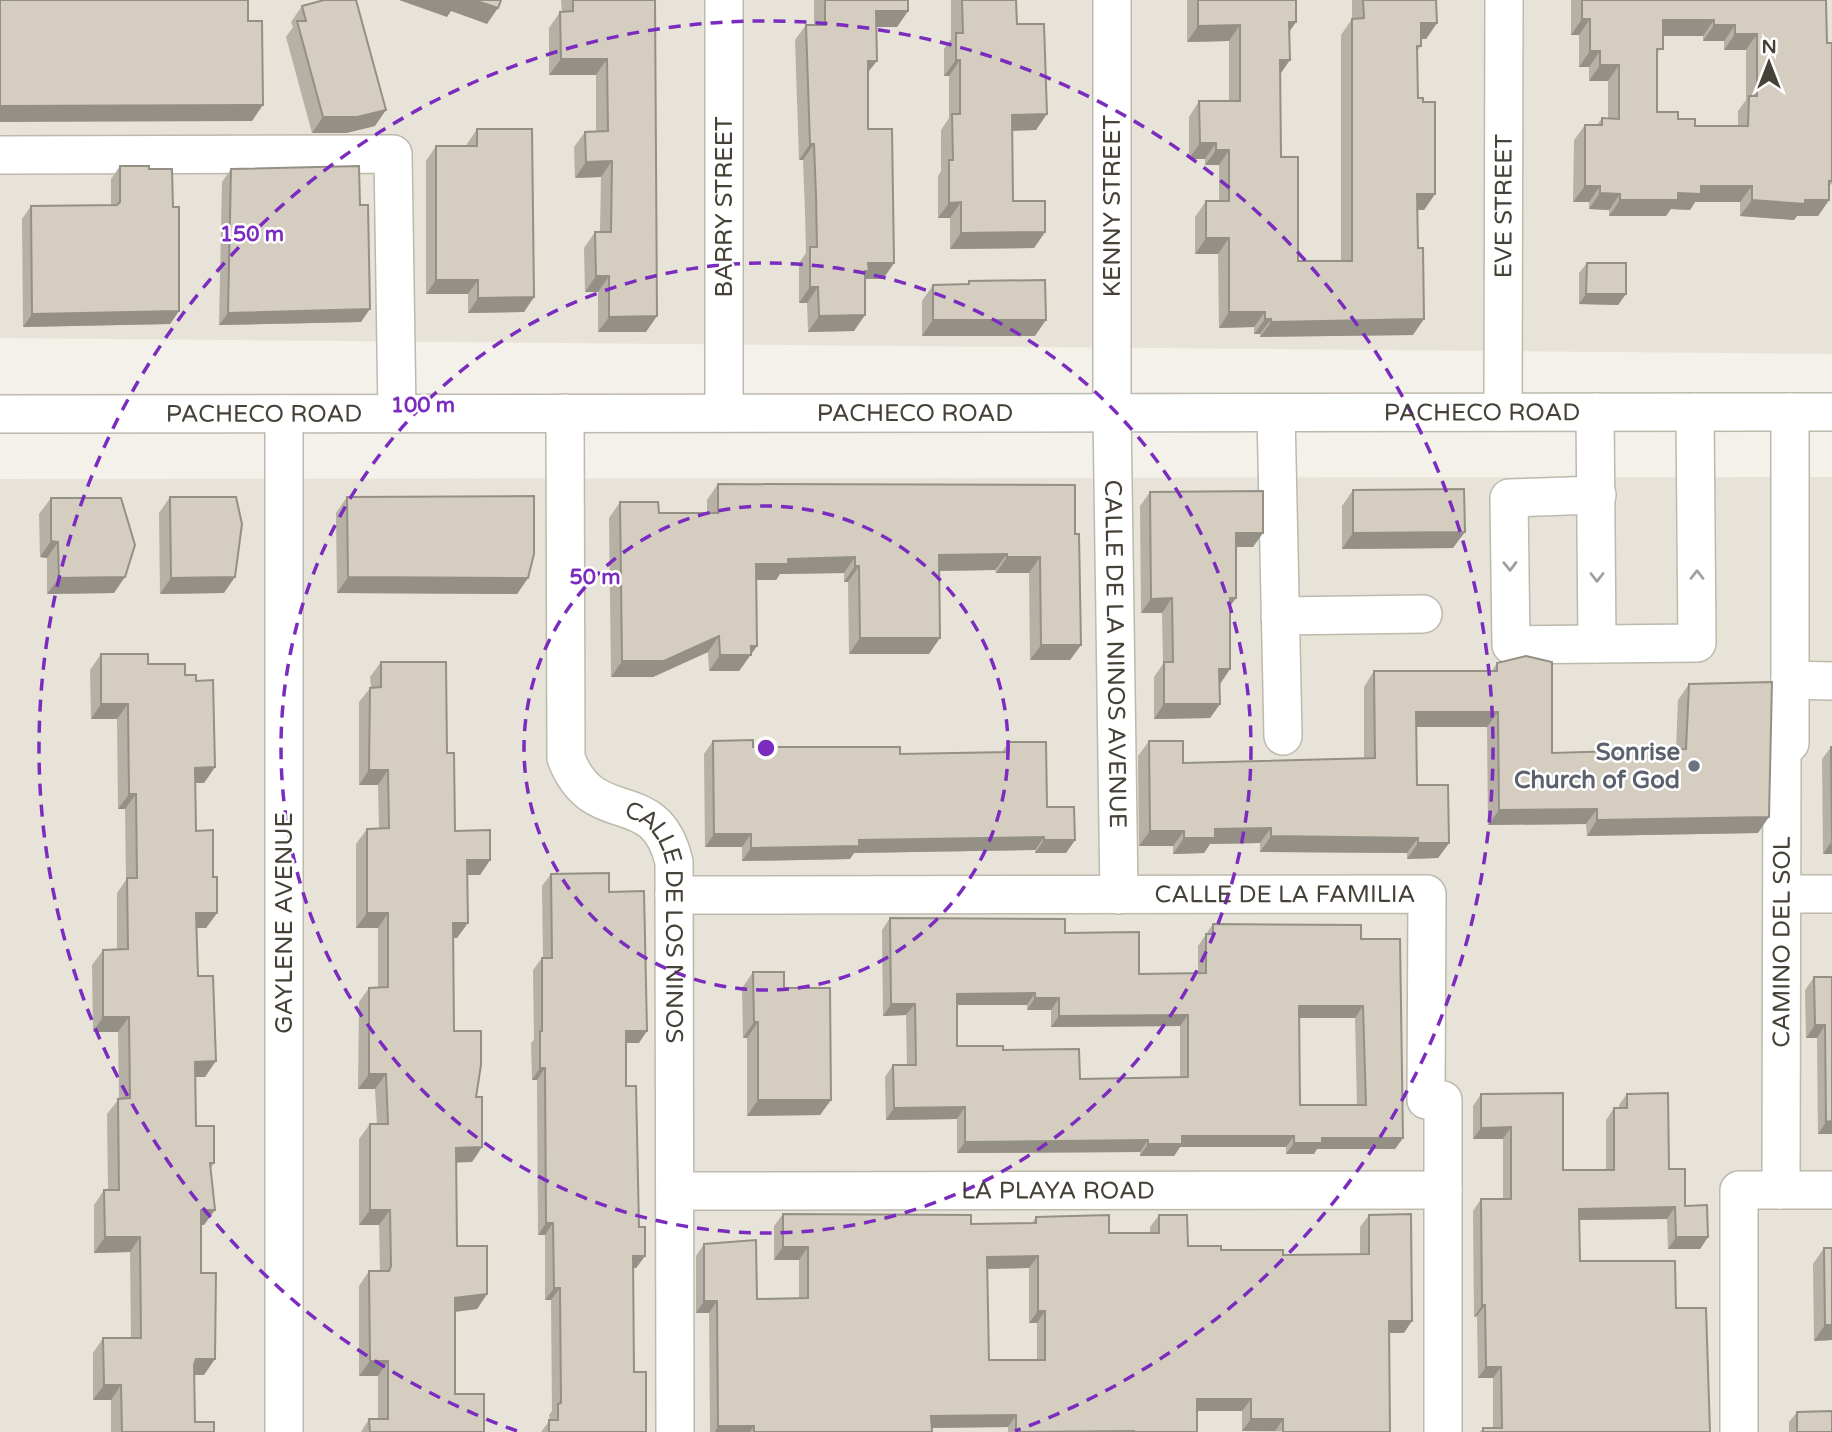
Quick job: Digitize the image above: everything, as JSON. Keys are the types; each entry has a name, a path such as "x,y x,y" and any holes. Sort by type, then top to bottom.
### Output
{"street":[{"name":"BARRY STREET","path":"724,0 724,413"},
{"name":"KENNY STREET","path":"1112,0 1112,413"},
{"name":"EVE STREET","path":"1503,412 1504,0"},
{"path":"0,155 393,155 397,414"},
{"path":"1597,503 1509,498 1511,645 1697,643 1696,411"},
{"name":"CAMINO DEL SOL","path":"1781,1190 1782,751 1790,743 1790,411"},
{"name":"PACHECO ROAD","path":"0,414 1832,411"},
{"path":"1595,412 1597,644"},
{"name":"CALLE DE LOS NINOS","path":"565,413 566,758 573,778 586,793 605,804 638,811 656,823 669,841 674,862 675,1432"},
{"name":"CALLE DE LA NINOS AVENUE","path":"1112,413 1119,895"},
{"path":"1276,413 1283,736"},
{"name":"GAYLENE AVENUE","path":"284,414 284,1432"},
{"path":"1280,616 1423,614"},
{"path":"1790,680 1832,681"},
{"name":"CALLE DE LA FAMILIA","path":"674,895 1427,894 1426,1100 1443,1100 1443,1432"},
{"path":"1782,894 1832,894"},
{"path":"1739,1432 1739,1190 1832,1189"},
{"name":"LA PLAYA ROAD","path":"675,1191 1443,1190"}],"shaded area":[{"path":"0,0 1832,0 1832,354 0,338"},
{"path":"1832,477 1832,1432 0,1432 0,479"}],"building":[{"path":"0,0 248,0 248,21 262,21 263,105 0,106"},
{"path":"324,0 356,0 386,110 357,117 323,117 297,21 306,21 302,6"},
{"path":"474,0 501,0 498,8"},
{"path":"573,0 655,0 657,316 609,317 609,276 596,276 595,232 611,232 612,161 586,162 585,132 608,131 607,59 561,59 560,12 573,11"},
{"path":"825,0 908,0 908,11 876,11 877,61 868,61 868,129 892,129 894,263 868,263 869,271 865,271 865,315 819,316 818,287 810,287 810,247 817,247 814,144 810,144 806,25 825,25"},
{"path":"962,0 1016,0 1017,24 1044,24 1047,114 1012,115 1013,201 1045,201 1045,232 961,233 961,202 949,203 949,160 953,160 952,114 960,114 960,60 956,60 956,33 963,33"},
{"path":"1198,0 1296,0 1296,22 1289,22 1290,60 1280,60 1281,157 1298,157 1298,261 1352,261 1352,19 1364,18 1363,0 1436,0 1437,23 1421,23 1421,46 1417,46 1418,98 1423,98 1423,102 1435,102 1435,194 1417,194 1418,248 1423,248 1424,319 1271,322 1271,319 1265,319 1265,312 1229,312 1229,238 1206,238 1206,201 1229,201 1229,150 1216,150 1216,143 1200,143 1199,101 1240,101 1240,25 1198,26"},
{"path":"1582,0 1826,0 1827,43 1832,43 1832,181 1829,181 1829,200 1805,200 1805,204 1752,200 1752,186 1701,186 1701,194 1678,193 1678,200 1620,200 1620,194 1600,193 1600,186 1585,186 1585,125 1602,125 1602,118 1619,119 1619,65 1600,65 1600,51 1590,51 1590,19 1582,19","holes":["1663,20 1714,20 1714,25 1735,25 1735,34 1757,34 1757,96 1749,96 1748,126 1695,126 1695,119 1678,119 1678,112 1657,112 1657,49 1663,49"]},
{"path":"477,129 532,129 534,297 478,298 478,280 436,280 436,146 477,146"},
{"path":"120,166 172,169 173,207 179,207 179,311 32,314 31,206 117,205 120,202"},
{"path":"359,166 360,205 368,205 370,309 228,313 231,169"},
{"path":"1587,263 1626,263 1626,294 1586,294"},
{"path":"1045,280 1046,320 933,320 933,285 969,284 969,281"},
{"path":"718,484 1075,485 1075,534 1079,534 1081,645 1041,645 1040,557 1007,557 1007,554 939,555 940,638 860,638 859,566 855,566 855,557 788,559 788,564 756,564 757,646 751,646 751,655 720,655 719,636 664,661 622,661 620,502 658,502 659,513 718,513"},
{"path":"1464,489 1465,532 1353,533 1353,490"},
{"path":"1263,491 1263,533 1236,533 1236,598 1230,598 1230,669 1219,669 1220,704 1164,704 1164,662 1173,662 1172,598 1151,599 1150,492"},
{"path":"534,496 534,554 528,578 348,577 347,497"},
{"path":"170,497 236,497 242,524 235,577 171,578"},
{"path":"51,498 121,498 135,545 125,577 59,578 58,542 51,541"},
{"path":"101,654 148,654 148,664 185,664 185,675 196,675 196,681 213,680 215,767 195,768 196,831 213,830 213,877 217,877 217,913 196,913 198,976 213,976 216,1061 195,1062 196,1126 214,1126 214,1163 210,1163 215,1210 201,1210 201,1273 216,1273 215,1359 196,1359 194,1365 195,1422 214,1422 214,1432 122,1432 121,1385 104,1385 103,1338 141,1338 140,1237 105,1237 104,1190 119,1190 118,1099 130,1098 129,1017 103,1017 103,950 128,949 127,878 137,878 136,794 129,794 128,704 101,704"},
{"path":"1526,656 1552,662 1552,753 1686,749 1689,684 1772,682 1769,817 1597,820 1597,809 1499,810 1498,712 1416,712 1417,785 1448,785 1449,843 1418,843 1418,838 1271,836 1271,828 1215,829 1215,838 1184,838 1184,831 1150,831 1149,741 1183,741 1183,763 1375,758 1374,671 1497,671 1497,663"},
{"path":"381,662 446,662 447,753 454,753 455,831 490,830 490,860 467,860 468,923 453,923 454,1031 481,1031 481,1065 476,1097 482,1097 482,1147 456,1148 457,1246 487,1246 487,1294 455,1298 455,1394 484,1394 484,1432 370,1432 369,1419 388,1419 388,1361 370,1361 369,1271 389,1271 391,1266 390,1210 370,1210 370,1124 388,1124 386,1074 369,1074 369,988 388,987 388,913 367,913 367,829 389,828 388,770 369,770 370,688 381,687"},
{"path":"753,740 753,747 900,747 900,754 1009,752 1009,742 1046,742 1047,807 1074,807 1075,840 1044,840 1044,837 859,840 859,846 751,848 751,834 714,834 713,741"},
{"path":"1831,747 1832,747 1832,841"},
{"path":"609,873 609,892 644,891 647,1031 626,1031 626,1086 636,1086 639,1227 645,1227 645,1256 633,1256 634,1372 646,1372 646,1432 549,1432 549,1420 558,1420 558,1404 561,1403 560,1288 554,1288 553,1223 546,1223 545,1068 540,1068 542,958 552,958 551,874"},
{"path":"890,918 1065,919 1065,933 1139,932 1139,974 1206,973 1206,934 1213,934 1213,924 1361,925 1361,939 1400,939 1403,1138 1322,1138 1322,1143 1294,1143 1294,1136 1182,1136 1182,1144 1148,1144 1148,1140 965,1142 965,1107 894,1108 893,1065 916,1065 915,1004 891,1004","holes":["1035,993 1035,998 1059,998 1059,1016 1188,1015 1188,1077 1080,1079 1079,1049 1003,1050 1003,1046 957,1046 957,994","1299,1006 1363,1006 1366,1105 1300,1105"]},
{"path":"753,972 784,972 784,988 830,988 831,1100 758,1100 758,1022 754,1022"},
{"path":"1814,977 1832,977 1832,1121 1826,1122 1825,1025 1815,1025"},
{"path":"1563,1093 1563,1170 1614,1170 1614,1108 1627,1108 1627,1094 1668,1093 1669,1169 1685,1169 1685,1206 1707,1205 1708,1237 1676,1237 1675,1207 1579,1209 1580,1261 1675,1261 1676,1308 1706,1308 1710,1432 1483,1432 1483,1428 1502,1428 1501,1367 1486,1367 1485,1305 1482,1305 1481,1199 1511,1199 1511,1127 1481,1128 1481,1094"},
{"path":"783,1214 971,1215 971,1224 1036,1223 1036,1217 1109,1215 1109,1233 1159,1233 1159,1215 1187,1215 1188,1246 1221,1246 1221,1250 1283,1250 1283,1255 1369,1254 1369,1215 1411,1214 1412,1321 1389,1321 1390,1432 1283,1432 1283,1419 1251,1419 1251,1399 1197,1399 1197,1432 1016,1432 1016,1415 931,1416 932,1432 754,1432 754,1426 718,1426 717,1301 704,1301 704,1244 756,1240 757,1299 808,1298 808,1247 783,1247","holes":["1038,1256 1038,1311 1045,1311 1045,1360 989,1360 987,1257"]},
{"path":"1824,1248 1832,1248 1832,1325 1825,1325"},
{"path":"1832,1411 1832,1432 1797,1432 1797,1412"}],"place":[{"name":"Sonrise Church of God","path":"1694,766"}]}
